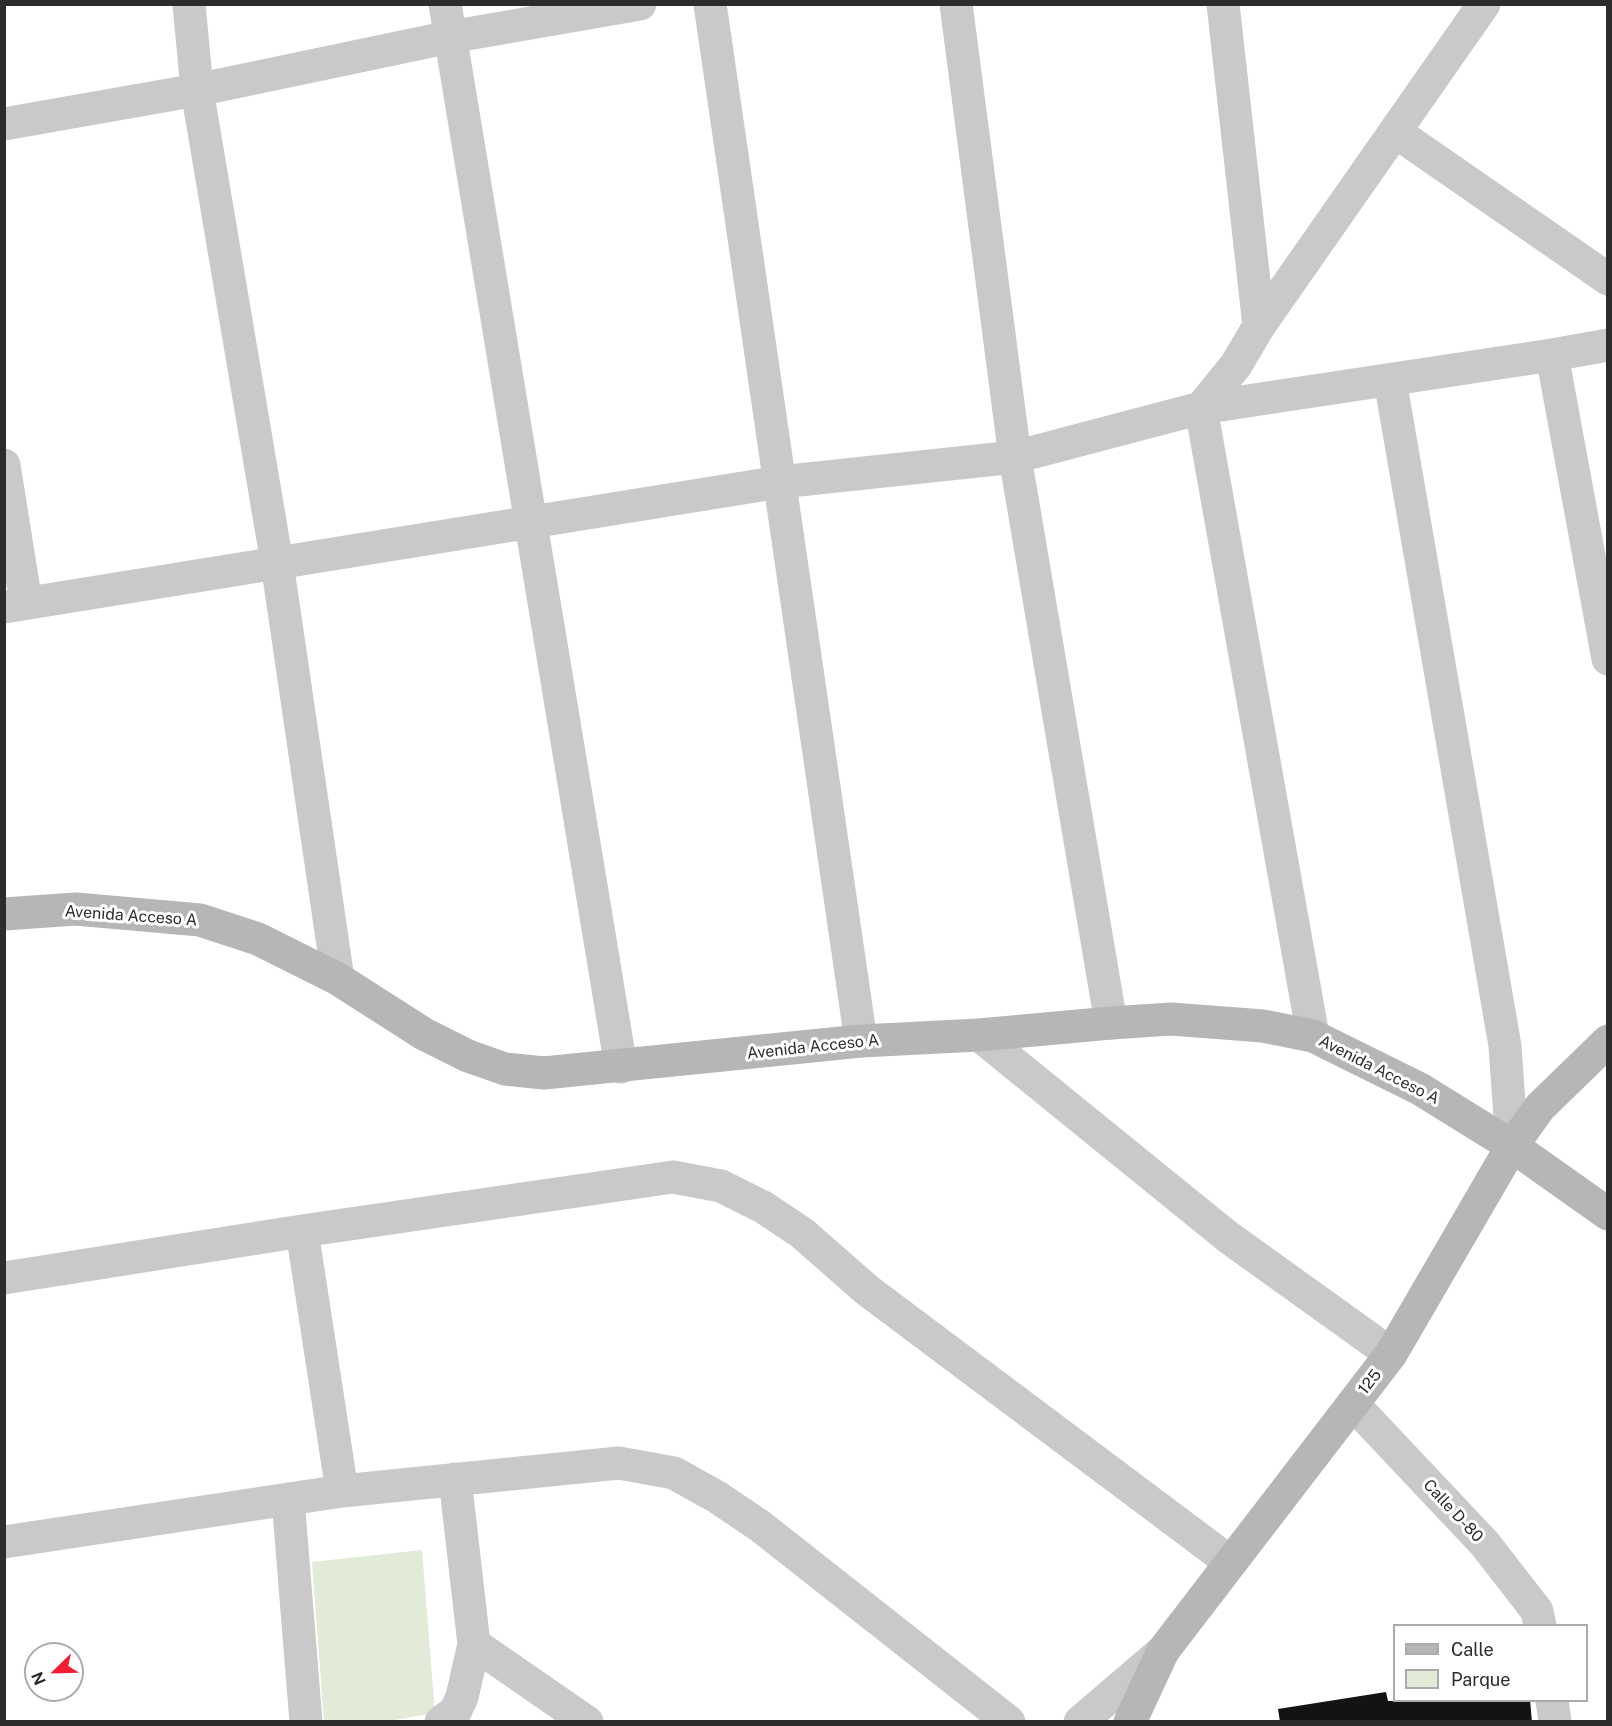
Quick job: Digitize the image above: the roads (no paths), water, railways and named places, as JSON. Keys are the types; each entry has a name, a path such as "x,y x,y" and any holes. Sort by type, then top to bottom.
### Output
{"main road":[{"name":"Avenida Acceso A","path":"4,914 76,909 200,920 258,939 338,979 424,1034 468,1056 505,1069 544,1074 861,1041 979,1035 1111,1023 1171,1019 1263,1026 1313,1036 1420,1089 1512,1146 1608,1214"},
{"name":"125","path":"1130,1722 1163,1651 1391,1354 1512,1146 1540,1107 1608,1041"}],"street":[{"path":"189,4 197,90 277,563 338,979"},
{"path":"445,4 533,523 621,1067"},
{"path":"4,124 197,90 450,37 640,4"},
{"path":"710,4 861,1041"},
{"path":"956,4 1015,457 1111,1023"},
{"path":"1223,4 1259,326"},
{"path":"1313,1036 1201,408 1236,365 1259,326 1484,4"},
{"path":"1396,132 1608,279"},
{"path":"4,465 15,605 780,482 1015,457 1201,408 1608,345"},
{"path":"1552,355 1608,659"},
{"path":"1390,380 1505,1046 1512,1146"},
{"path":"979,1035 1228,1237 1391,1354"},
{"path":"4,1278 302,1231 673,1178 721,1186 763,1207 802,1233 867,1290 1230,1562"},
{"path":"302,1231 342,1491"},
{"name":"Calle D-80","path":"1353,1404 1485,1544 1537,1611 1540,1624"},
{"path":"4,1542 342,1491 619,1463 674,1473 717,1497 760,1526 1009,1722"},
{"path":"441,1722 455,1712 462,1697 474,1644 455,1479"},
{"path":"288,1499 306,1722"},
{"path":"474,1644 587,1722"},
{"path":"1080,1722 1163,1651"},
{"path":"1552,1702 1555,1722"}]}
